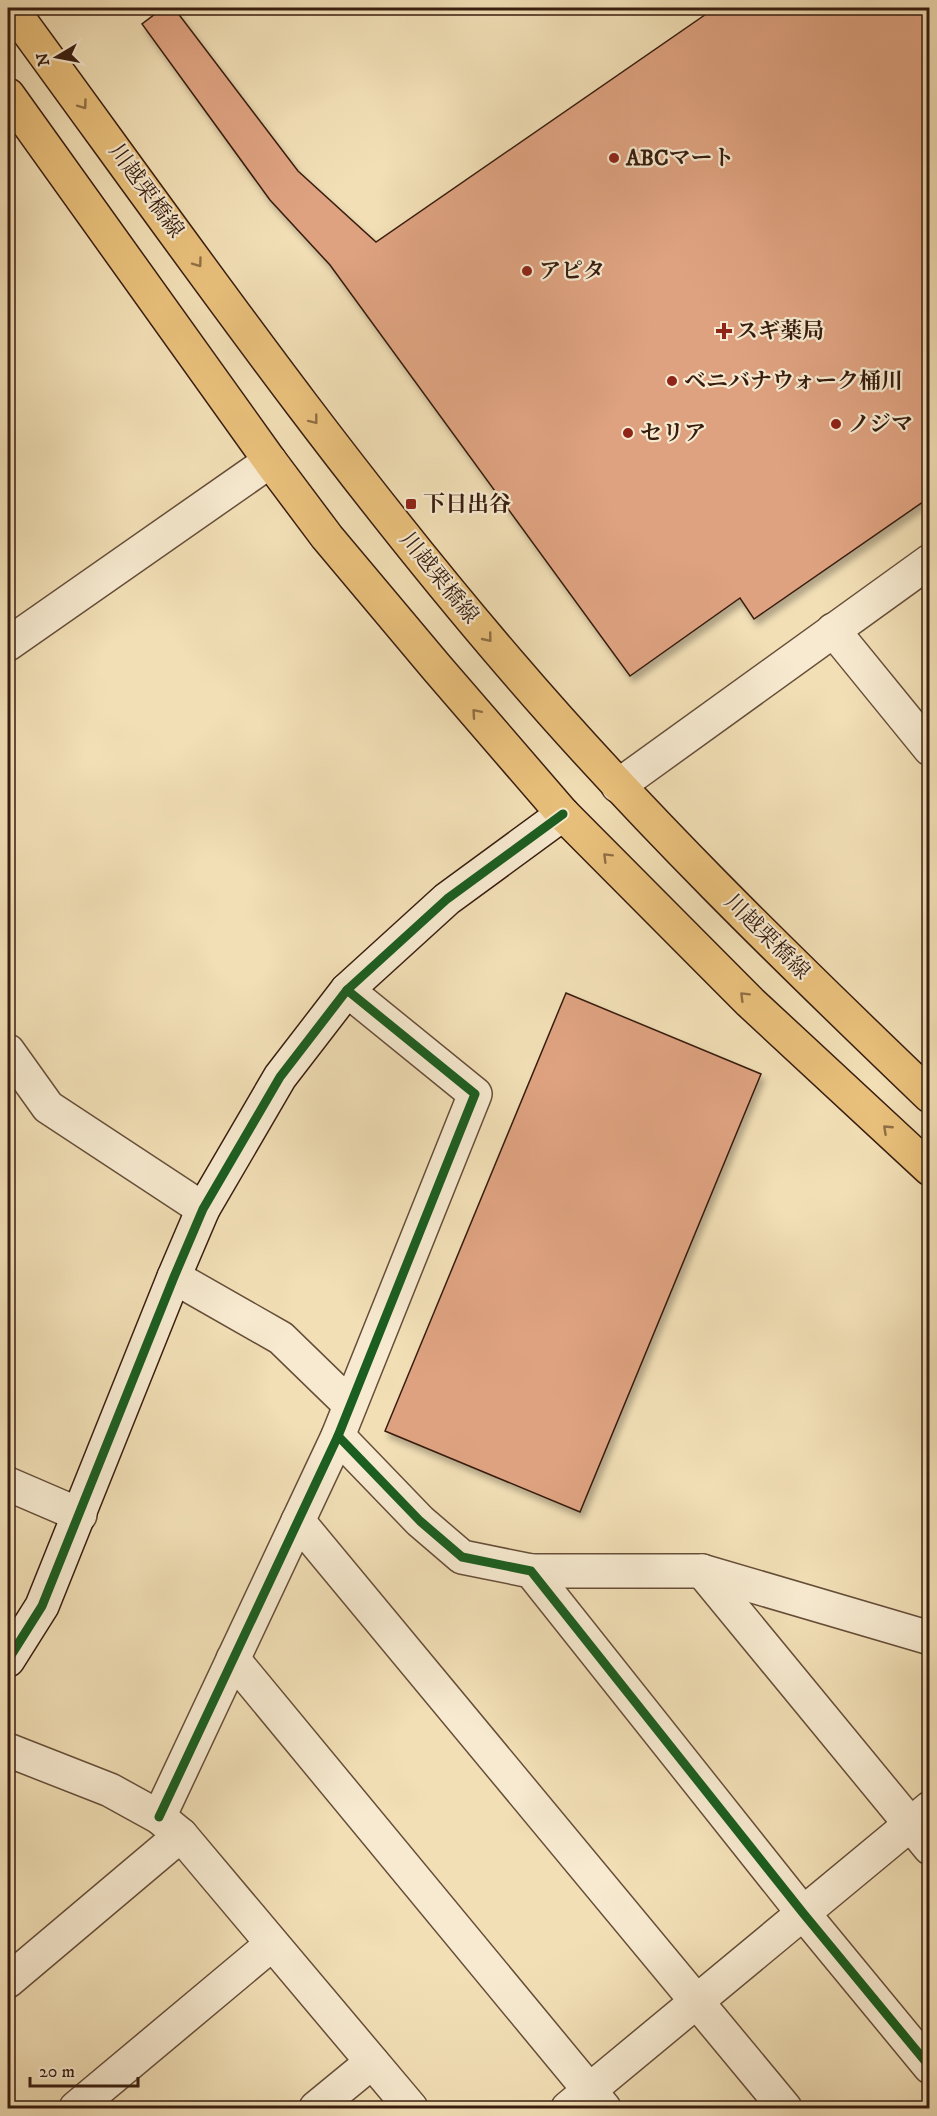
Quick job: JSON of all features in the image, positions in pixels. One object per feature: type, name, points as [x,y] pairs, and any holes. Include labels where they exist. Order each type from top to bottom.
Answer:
[{"type":"main road","name":"川越栗橋線","points":[[11,8],[290,388],[387,513],[509,663],[618,786],[798,969],[930,1096]]},
{"type":"main road","points":[[8,95],[270,461],[327,537],[437,668],[564,814],[750,1002],[930,1169]]},
{"type":"street","points":[[8,644],[270,461]]},
{"type":"street","points":[[618,786],[930,561]]},
{"type":"street","points":[[832,630],[930,749]]},
{"type":"street","points":[[8,1660],[42,1606],[203,1209],[280,1077],[347,990],[447,899],[564,814]]},
{"type":"street","points":[[8,1981],[170,1826],[233,1659],[338,1436],[475,1094],[347,990]]},
{"type":"street","points":[[8,1051],[48,1107],[203,1209]]},
{"type":"street","points":[[174,1277],[281,1338],[351,1405]]},
{"type":"street","points":[[338,1436],[420,1521],[462,1557],[531,1571],[702,1571],[930,1638]]},
{"type":"street","points":[[8,1484],[80,1515]]},
{"type":"street","points":[[298,1521],[785,2109]]},
{"type":"street","points":[[531,1571],[803,1913],[930,2067]]},
{"type":"street","points":[[233,1659],[587,2103],[696,2001],[803,1913],[923,1827],[702,1571]]},
{"type":"street","points":[[8,1750],[110,1790],[170,1826],[411,2109]]},
{"type":"street","points":[[76,2109],[272,1944]]},
{"type":"street","points":[[316,2109],[372,2062]]},
{"type":"building","name":"ベニバナウォーク桶川","points":[[163,8],[174,8],[298,171],[376,242],[715,8],[930,8],[930,497],[754,619],[740,598],[630,676],[330,265],[270,200],[142,24]]},
{"type":"building","points":[[566,993],[761,1074],[580,1512],[385,1431]]},
{"type":"cycle path","points":[[8,1660],[42,1606],[203,1209],[280,1077],[347,990],[447,899],[563,814]]},
{"type":"cycle path","points":[[159,1817],[338,1436],[475,1094],[347,990]]},
{"type":"cycle path","points":[[338,1436],[420,1521],[462,1557],[531,1571],[803,1913],[930,2067]]},
{"type":"place","name":"ABCマート","points":[[614,158]]},
{"type":"place","name":"アピタ","points":[[527,271]]},
{"type":"place","name":"スギ薬局","points":[[724,331]]},
{"type":"place","name":"ベニバナウォーク桶川","points":[[672,381]]},
{"type":"place","name":"ノジマ","points":[[836,424]]},
{"type":"place","name":"セリア","points":[[628,433]]},
{"type":"place","name":"下日出谷","points":[[411,504]]}]
